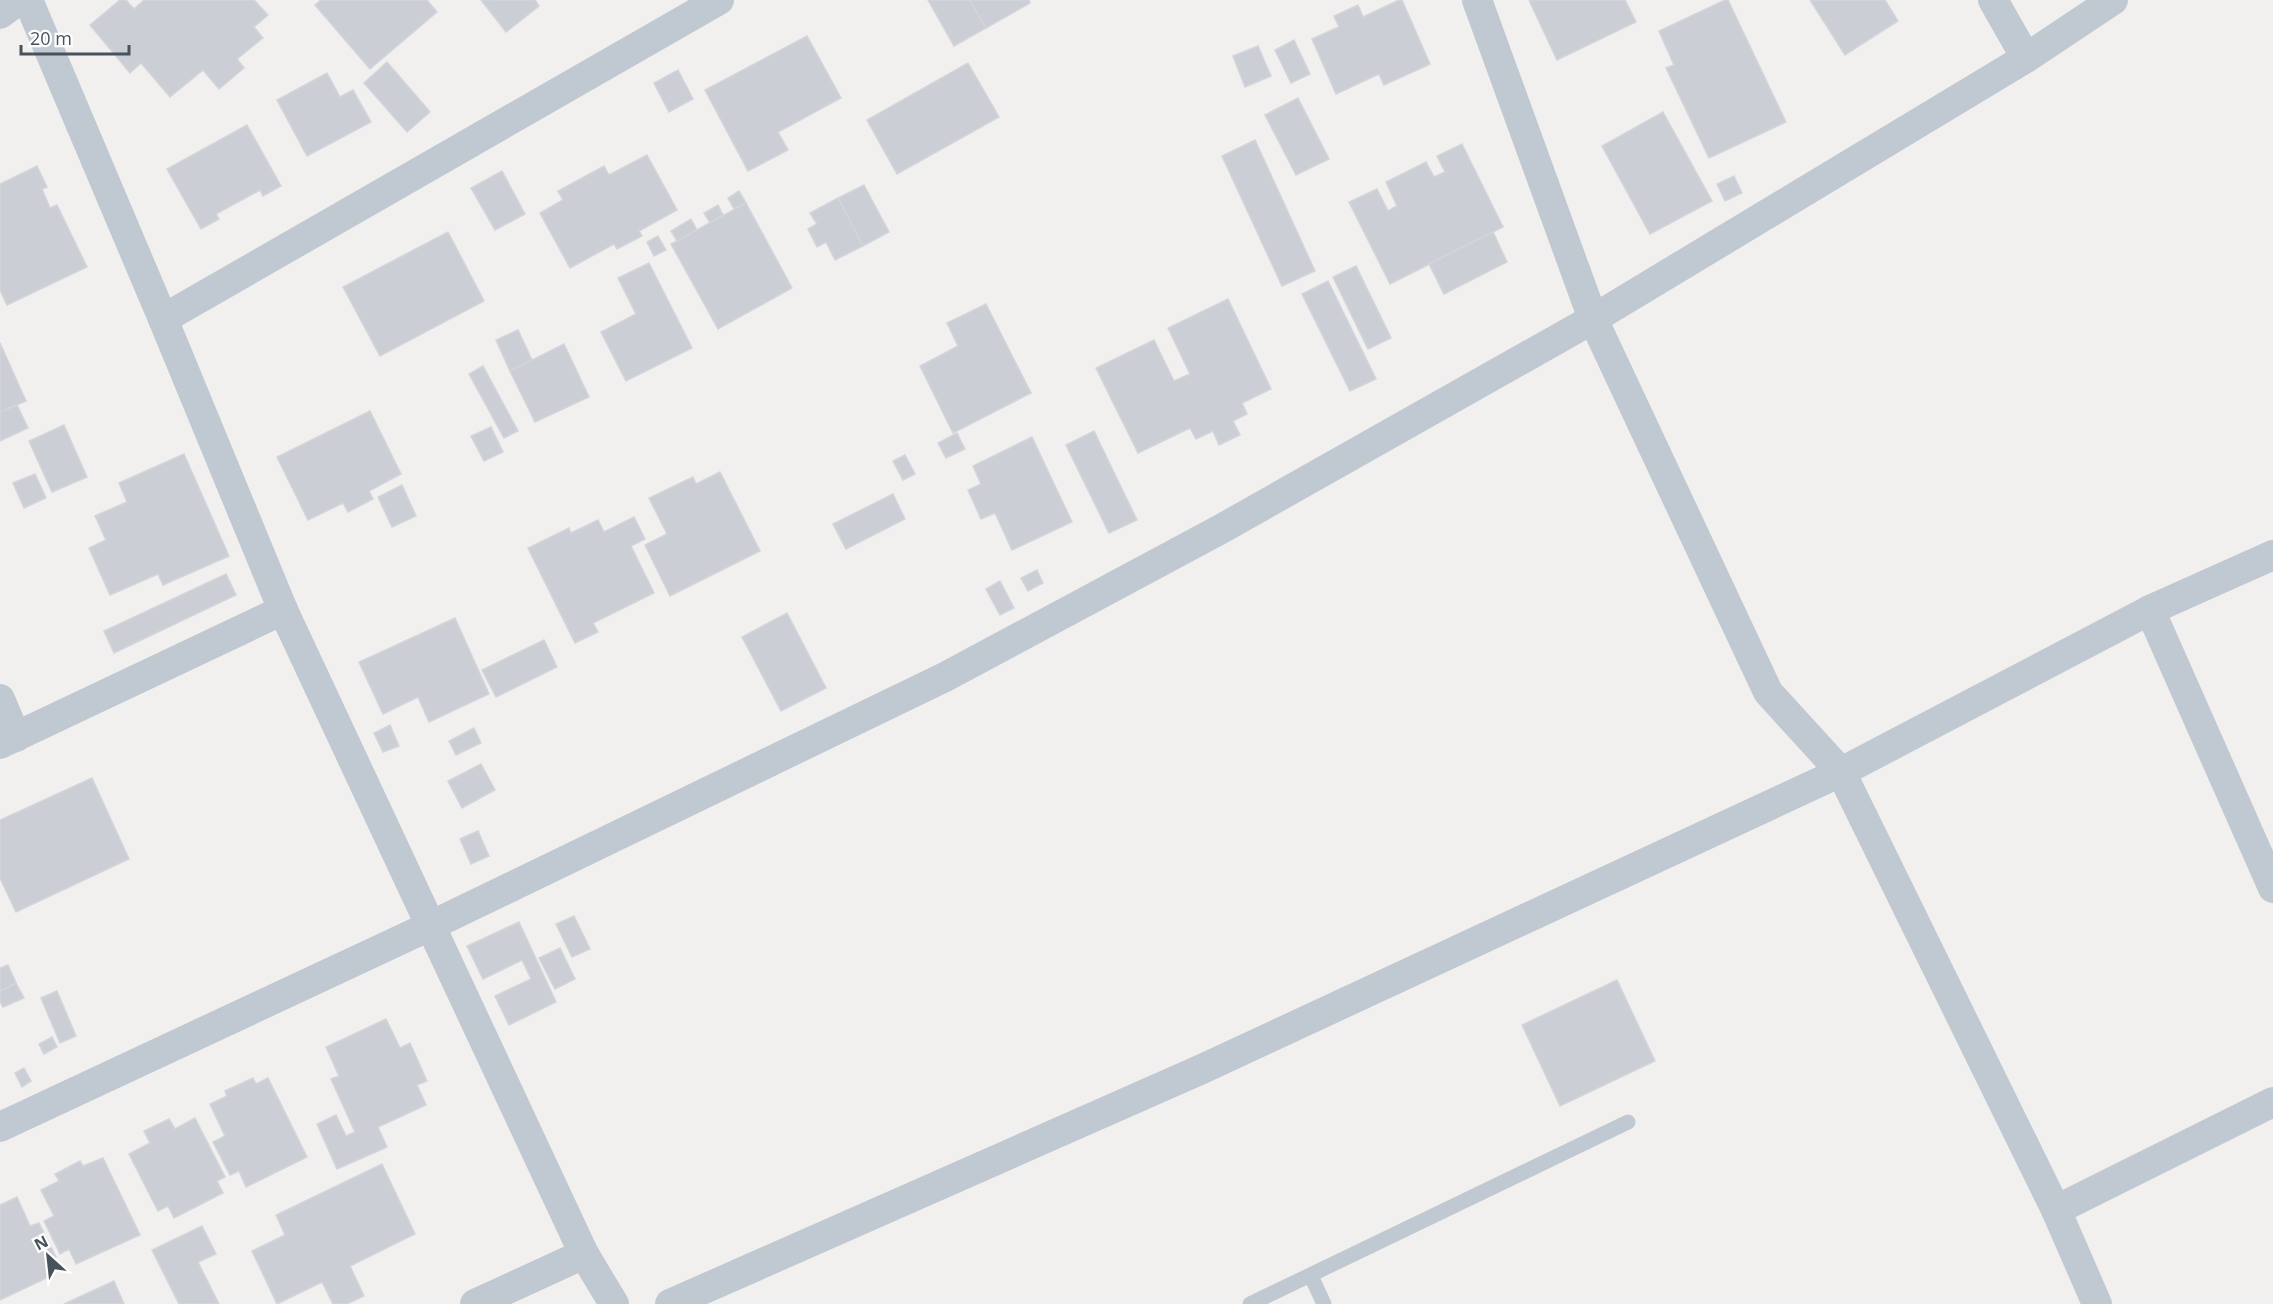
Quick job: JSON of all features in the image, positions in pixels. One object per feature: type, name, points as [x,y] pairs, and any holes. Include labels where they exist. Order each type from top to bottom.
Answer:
[{"type":"street","points":[[0,14],[19,0]]},
{"type":"street","points":[[28,0],[283,610],[584,1254],[614,1304]]},
{"type":"street","points":[[163,319],[719,0]]},
{"type":"street","points":[[1477,0],[1593,319],[1768,692],[1841,772],[2056,1210],[2097,1304]]},
{"type":"street","points":[[1993,0],[2026,58]]},
{"type":"street","points":[[0,1127],[430,926],[945,677],[1221,529],[1593,319],[2026,58],[2113,0]]},
{"type":"street","points":[[670,1304],[1202,1069],[1841,772],[2150,610],[2273,555]]},
{"type":"street","points":[[0,699],[8,741],[283,610]]},
{"type":"street","points":[[2150,610],[2273,888]]},
{"type":"street","points":[[2056,1210],[2273,1102]]},
{"type":"street","points":[[475,1304],[584,1254]]},
{"type":"lane","points":[[1250,1304],[1628,1122]]},
{"type":"lane","points":[[1311,1276],[1324,1304]]},
{"type":"building","points":[[120,0],[126,0],[134,9],[144,0],[254,0],[268,15],[254,27],[263,38],[237,59],[244,68],[219,89],[203,70],[170,97],[141,63],[130,73],[90,25]]},
{"type":"building","points":[[321,0],[427,0],[437,12],[370,69],[315,5]]},
{"type":"building","points":[[481,0],[535,0],[539,6],[506,32]]},
{"type":"building","points":[[928,0],[970,0],[986,28],[954,46]]},
{"type":"building","points":[[970,0],[1029,0],[1030,3],[986,28]]},
{"type":"building","points":[[1402,0],[1430,64],[1384,85],[1379,74],[1336,94],[1312,39],[1339,27],[1334,16],[1358,5],[1363,17]]},
{"type":"building","points":[[1529,0],[1625,0],[1636,22],[1557,60]]},
{"type":"building","points":[[1728,0],[1786,122],[1709,158],[1666,68],[1674,65],[1659,31]]},
{"type":"building","points":[[1810,0],[1885,0],[1898,21],[1845,55]]},
{"type":"building","points":[[807,36],[841,98],[778,132],[788,150],[748,171],[705,90]]},
{"type":"building","points":[[1294,40],[1310,74],[1291,83],[1275,50]]},
{"type":"building","points":[[1258,46],[1271,76],[1245,87],[1233,56]]},
{"type":"building","points":[[387,62],[430,112],[407,132],[364,83]]},
{"type":"building","points":[[968,63],[999,117],[897,174],[867,120]]},
{"type":"building","points":[[678,70],[693,99],[669,112],[654,83]]},
{"type":"building","points":[[327,73],[340,97],[353,90],[371,122],[307,156],[277,100]]},
{"type":"building","points":[[1298,98],[1329,159],[1296,175],[1265,115]]},
{"type":"building","points":[[1663,112],[1712,201],[1650,234],[1602,146]]},
{"type":"building","points":[[247,125],[281,186],[263,196],[260,190],[216,214],[219,219],[201,229],[167,169]]},
{"type":"building","points":[[1255,140],[1315,271],[1282,286],[1222,156]]},
{"type":"building","points":[[1462,144],[1503,227],[1390,284],[1349,202],[1377,189],[1388,211],[1397,206],[1386,182],[1426,162],[1434,177],[1445,172],[1437,156]]},
{"type":"building","points":[[647,155],[677,210],[639,231],[642,236],[617,249],[614,244],[570,268],[540,213],[563,200],[558,191],[604,166],[609,175]]},
{"type":"building","points":[[37,166],[47,187],[42,189],[50,208],[57,205],[87,267],[7,305],[0,290],[0,184]]},
{"type":"building","points":[[502,171],[525,214],[495,230],[471,188]]},
{"type":"building","points":[[1734,176],[1742,193],[1725,201],[1717,184]]},
{"type":"building","points":[[864,185],[889,232],[863,246],[838,198]]},
{"type":"building","points":[[739,191],[746,203],[734,209],[728,198]]},
{"type":"building","points":[[838,198],[863,246],[835,260],[826,242],[817,247],[808,229],[817,224],[810,213]]},
{"type":"building","points":[[746,203],[792,288],[718,329],[671,244]]},
{"type":"building","points":[[718,205],[723,215],[710,223],[704,213]]},
{"type":"building","points":[[691,219],[697,230],[677,241],[671,231]]},
{"type":"building","points":[[448,232],[484,301],[380,356],[343,287]]},
{"type":"building","points":[[1493,232],[1507,262],[1444,294],[1429,264]]},
{"type":"building","points":[[658,236],[666,250],[654,256],[647,242]]},
{"type":"building","points":[[649,263],[692,348],[626,381],[601,332],[636,314],[618,278]]},
{"type":"building","points":[[1356,266],[1391,338],[1368,349],[1333,277]]},
{"type":"building","points":[[1328,281],[1376,379],[1350,391],[1302,294]]},
{"type":"building","points":[[1228,299],[1271,389],[1242,403],[1247,414],[1233,421],[1240,435],[1219,445],[1213,431],[1196,439],[1190,428],[1138,453],[1096,368],[1154,340],[1174,381],[1190,374],[1168,328]]},
{"type":"building","points":[[986,304],[1031,393],[953,433],[920,366],[958,346],[947,323]]},
{"type":"building","points":[[518,330],[532,360],[510,371],[496,340]]},
{"type":"building","points":[[0,343],[26,401],[0,412]]},
{"type":"building","points":[[564,344],[589,397],[535,422],[510,371]]},
{"type":"building","points":[[483,366],[518,431],[504,438],[469,374]]},
{"type":"building","points":[[17,405],[28,428],[0,441],[0,412]]},
{"type":"building","points":[[370,411],[401,474],[369,491],[373,499],[348,512],[343,503],[308,520],[277,457]]},
{"type":"building","points":[[64,425],[87,477],[52,492],[29,441]]},
{"type":"building","points":[[491,427],[503,452],[484,461],[471,436]]},
{"type":"building","points":[[1094,431],[1137,520],[1109,533],[1066,445]]},
{"type":"building","points":[[957,433],[965,449],[946,458],[938,443]]},
{"type":"building","points":[[1032,437],[1072,522],[1012,550],[995,513],[981,519],[968,490],[981,484],[973,466]]},
{"type":"building","points":[[184,454],[229,556],[163,585],[158,574],[110,595],[89,548],[106,540],[95,516],[127,502],[119,483]]},
{"type":"building","points":[[905,455],[915,474],[903,480],[893,461]]},
{"type":"building","points":[[720,472],[760,551],[670,596],[645,545],[667,534],[649,498],[693,477],[696,484]]},
{"type":"building","points":[[35,474],[46,498],[24,508],[13,483]]},
{"type":"building","points":[[402,485],[416,516],[392,527],[378,497]]},
{"type":"building","points":[[893,494],[905,519],[846,549],[833,524]]},
{"type":"building","points":[[634,517],[645,539],[631,546],[654,593],[593,623],[598,632],[575,643],[528,548],[569,528],[571,533],[598,520],[604,532]]},
{"type":"building","points":[[1037,570],[1043,583],[1028,591],[1021,578]]},
{"type":"building","points":[[226,574],[236,595],[114,653],[104,631]]},
{"type":"building","points":[[1000,581],[1014,608],[1000,615],[986,589]]},
{"type":"building","points":[[787,613],[826,688],[781,711],[742,637]]},
{"type":"building","points":[[455,618],[489,694],[429,722],[418,697],[383,714],[359,662]]},
{"type":"building","points":[[544,640],[557,667],[496,697],[482,670]]},
{"type":"building","points":[[390,725],[399,746],[383,752],[374,733]]},
{"type":"building","points":[[474,728],[481,743],[456,755],[449,741]]},
{"type":"building","points":[[481,764],[495,790],[462,808],[448,781]]},
{"type":"building","points":[[92,778],[129,859],[16,912],[0,878],[0,820]]},
{"type":"building","points":[[478,831],[489,856],[471,864],[460,839]]},
{"type":"building","points":[[574,916],[590,949],[572,957],[556,924]]},
{"type":"building","points":[[519,922],[556,1002],[509,1025],[495,996],[531,979],[522,960],[483,979],[467,946]]},
{"type":"building","points":[[560,948],[575,979],[555,989],[539,958]]},
{"type":"building","points":[[8,965],[16,983],[0,991],[0,968]]},
{"type":"building","points":[[1617,980],[1655,1061],[1560,1106],[1522,1025]]},
{"type":"building","points":[[16,983],[24,998],[3,1007],[0,1001],[0,991]]},
{"type":"building","points":[[57,991],[76,1036],[60,1043],[41,998]]},
{"type":"building","points":[[386,1019],[400,1048],[410,1043],[427,1081],[417,1085],[426,1105],[378,1127],[387,1147],[337,1169],[317,1124],[336,1115],[346,1136],[355,1132],[331,1079],[339,1076],[326,1047]]},
{"type":"building","points":[[52,1037],[57,1047],[44,1054],[39,1044]]},
{"type":"building","points":[[24,1068],[31,1081],[22,1087],[15,1073]]},
{"type":"building","points":[[253,1078],[256,1084],[268,1078],[307,1157],[246,1187],[239,1171],[230,1175],[213,1142],[225,1136],[210,1104],[227,1096],[225,1091]]},
{"type":"building","points":[[195,1118],[225,1177],[217,1181],[223,1193],[174,1218],[168,1206],[158,1211],[129,1154],[150,1143],[144,1131],[169,1119],[175,1129]]},
{"type":"building","points":[[103,1158],[140,1235],[76,1264],[69,1249],[60,1254],[44,1221],[54,1216],[41,1190],[59,1181],[55,1174],[80,1161],[83,1166]]},
{"type":"building","points":[[382,1164],[415,1234],[350,1266],[364,1296],[347,1304],[333,1304],[322,1282],[277,1304],[252,1251],[285,1235],[276,1215]]},
{"type":"building","points":[[17,1197],[30,1226],[39,1223],[56,1257],[46,1261],[53,1275],[0,1300],[0,1205]]},
{"type":"building","points":[[202,1226],[216,1254],[198,1262],[219,1304],[179,1304],[152,1250]]},
{"type":"building","points":[[114,1281],[124,1304],[64,1304]]}]
